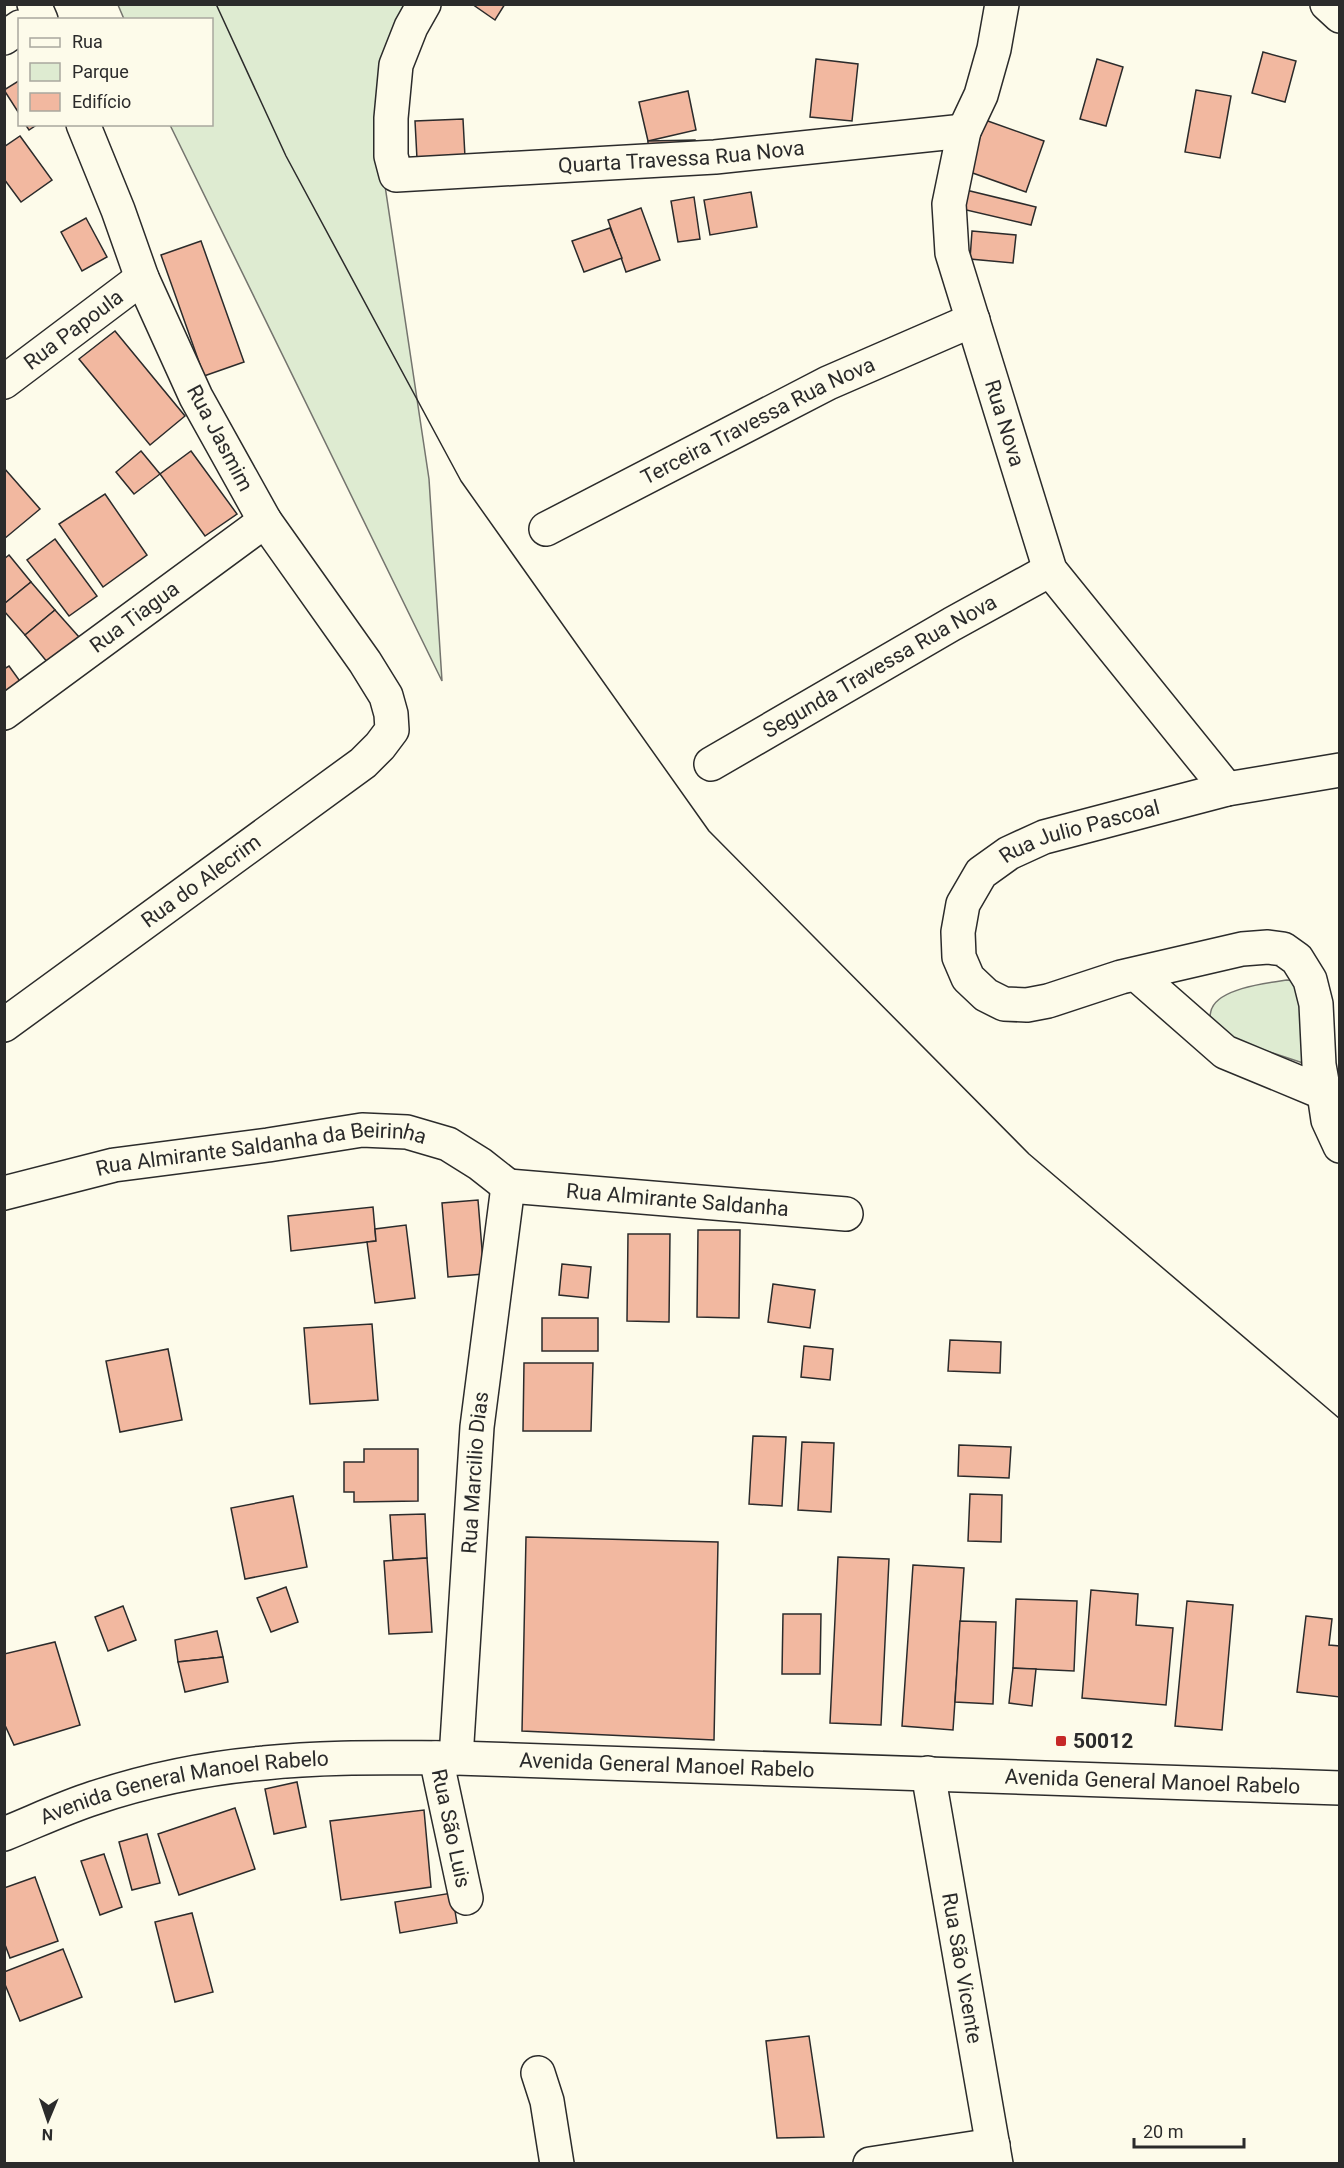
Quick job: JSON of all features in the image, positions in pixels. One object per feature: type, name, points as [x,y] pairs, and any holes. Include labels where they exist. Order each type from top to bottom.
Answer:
[{"type":"street","name":"Quarta Travessa Rua Nova","points":[[424,4],[411,27],[396,64],[391,118],[391,156],[396,175],[715,157],[964,131]]},
{"type":"street","name":"Rua Nova","points":[[1002,4],[994,49],[981,95],[964,131],[949,204],[952,253],[1050,570],[1227,789]]},
{"type":"street","points":[[1327,4],[1340,16]]},
{"type":"street","points":[[4,38],[18,28]]},
{"type":"street","name":"Rua Jasmim","points":[[84,126],[118,210],[142,278],[196,397],[265,520],[365,662],[386,696],[392,730]]},
{"type":"street","name":"Rua Papoula","points":[[4,382],[142,278]]},
{"type":"street","name":"Terceira Travessa Rua Nova","points":[[546,529],[828,383],[973,320]]},
{"type":"street","name":"Rua Tiagua","points":[[4,713],[265,520]]},
{"type":"street","name":"Segunda Travessa Rua Nova","points":[[711,764],[952,624],[1050,570]]},
{"type":"street","name":"Rua do Alecrim","points":[[4,1025],[363,763],[392,730]]},
{"type":"street","name":"Rua Julio Pascoal","points":[[1136,974],[1048,1001],[1027,1005],[1004,1004],[986,995],[968,978],[959,957],[958,932],[963,904],[981,873],[1010,853],[1044,837],[1227,789],[1340,770]]},
{"type":"street","points":[[1136,974],[1242,949],[1268,947],[1283,949],[1297,959],[1310,980],[1316,1005],[1319,1065],[1328,1120],[1340,1146]]},
{"type":"street","points":[[1136,974],[1225,1052],[1324,1094]]},
{"type":"street","name":"Rua Almirante Saldanha da Beirinha","points":[[4,1193],[114,1165],[362,1130],[407,1132],[448,1144],[480,1164],[508,1186]]},
{"type":"street","name":"Rua Almirante Saldanha","points":[[508,1186],[846,1214]]},
{"type":"street","name":"Rua Marcilio Dias","points":[[446,1758],[477,1427],[508,1186]]},
{"type":"street","name":"Avenida General Manoel Rabelo","points":[[4,1834],[94,1798],[207,1770],[264,1762],[446,1758],[1340,1788]]},
{"type":"street","name":"Rua São Luis","points":[[446,1758],[465,1898]]},
{"type":"street","name":"Rua São Vicente","points":[[928,1773],[994,2154]]},
{"type":"street","points":[[537,2073],[547,2101],[557,2163]]},
{"type":"street","points":[[870,2163],[994,2154]]},
{"type":"green space","points":[[118,5],[411,5],[375,119],[429,479],[442,681],[170,126],[213,126],[213,18],[124,18]]},
{"type":"green space","points":[[1287,980],[1302,982],[1312,1066],[1224,1037],[1209,1022],[1210,1013],[1217,1001],[1234,991]]},
{"type":"building","points":[[472,4],[505,4],[495,20]]},
{"type":"building","points":[[1263,52],[1296,61],[1285,102],[1252,93]]},
{"type":"building","points":[[816,59],[858,64],[852,121],[810,117]]},
{"type":"building","points":[[1097,59],[1123,67],[1106,126],[1080,119]]},
{"type":"building","points":[[18,81],[18,112],[4,90]]},
{"type":"building","points":[[1196,90],[1231,96],[1220,158],[1185,152]]},
{"type":"building","points":[[688,91],[696,130],[648,141],[639,102]]},
{"type":"building","points":[[463,119],[465,157],[417,159],[415,121]]},
{"type":"building","points":[[985,120],[1044,141],[1026,192],[967,171]]},
{"type":"building","points":[[20,136],[52,180],[21,202],[4,179],[4,147]]},
{"type":"building","points":[[695,140],[695,156],[648,157],[648,141]]},
{"type":"building","points":[[966,190],[1036,207],[1031,225],[962,209]]},
{"type":"building","points":[[751,192],[757,227],[710,235],[704,200]]},
{"type":"building","points":[[694,197],[700,239],[678,242],[671,201]]},
{"type":"building","points":[[641,208],[660,260],[626,272],[608,220]]},
{"type":"building","points":[[86,218],[107,257],[82,271],[61,232]]},
{"type":"building","points":[[610,228],[622,258],[584,272],[572,241]]},
{"type":"building","points":[[972,231],[1016,235],[1013,263],[970,259]]},
{"type":"building","points":[[201,241],[244,362],[204,376],[161,255]]},
{"type":"building","points":[[115,331],[185,416],[150,445],[79,359]]},
{"type":"building","points":[[141,451],[160,474],[134,494],[116,472]]},
{"type":"building","points":[[191,451],[237,514],[205,536],[160,474]]},
{"type":"building","points":[[4,468],[40,509],[4,539]]},
{"type":"building","points":[[105,494],[147,555],[103,587],[59,524]]},
{"type":"building","points":[[55,539],[97,596],[69,616],[27,560]]},
{"type":"building","points":[[9,555],[31,582],[4,604],[4,559]]},
{"type":"building","points":[[31,582],[55,610],[25,635],[4,611],[4,604]]},
{"type":"building","points":[[55,610],[79,637],[48,663],[25,635]]},
{"type":"building","points":[[9,666],[22,684],[4,697],[4,669]]},
{"type":"building","points":[[478,1200],[484,1274],[448,1277],[442,1203]]},
{"type":"building","points":[[373,1207],[376,1241],[291,1251],[288,1216]]},
{"type":"building","points":[[406,1225],[415,1298],[375,1303],[367,1242],[376,1241],[375,1229]]},
{"type":"building","points":[[698,1230],[740,1230],[739,1318],[697,1317]]},
{"type":"building","points":[[628,1234],[670,1234],[669,1322],[627,1321]]},
{"type":"building","points":[[562,1264],[591,1267],[588,1298],[559,1295]]},
{"type":"building","points":[[773,1284],[815,1290],[810,1328],[768,1322]]},
{"type":"building","points":[[542,1318],[598,1318],[598,1351],[542,1351]]},
{"type":"building","points":[[372,1324],[378,1400],[310,1404],[304,1328]]},
{"type":"building","points":[[950,1340],[1001,1342],[1000,1373],[948,1371]]},
{"type":"building","points":[[804,1346],[833,1349],[830,1380],[801,1377]]},
{"type":"building","points":[[168,1349],[182,1420],[120,1432],[106,1361]]},
{"type":"building","points":[[524,1363],[593,1363],[591,1431],[523,1431]]},
{"type":"building","points":[[753,1436],[786,1437],[782,1506],[749,1504]]},
{"type":"building","points":[[802,1442],[834,1443],[831,1512],[798,1510]]},
{"type":"building","points":[[959,1445],[1011,1447],[1009,1478],[958,1476]]},
{"type":"building","points":[[364,1449],[418,1449],[418,1501],[354,1502],[354,1492],[344,1492],[344,1462],[364,1462]]},
{"type":"building","points":[[970,1494],[1002,1495],[1001,1542],[968,1541]]},
{"type":"building","points":[[293,1496],[307,1567],[245,1579],[231,1508]]},
{"type":"building","points":[[425,1514],[427,1558],[393,1560],[390,1515]]},
{"type":"building","points":[[526,1537],[718,1542],[714,1740],[522,1731]]},
{"type":"building","points":[[838,1557],[889,1559],[881,1725],[830,1723]]},
{"type":"building","points":[[427,1558],[432,1632],[389,1634],[384,1561]]},
{"type":"building","points":[[913,1565],[964,1568],[953,1730],[902,1726]]},
{"type":"building","points":[[286,1587],[298,1622],[271,1632],[257,1598]]},
{"type":"building","points":[[1091,1590],[1138,1594],[1136,1625],[1173,1628],[1166,1705],[1082,1698]]},
{"type":"building","points":[[1016,1599],[1077,1601],[1074,1671],[1013,1668]]},
{"type":"building","points":[[1187,1601],[1233,1605],[1222,1730],[1175,1726]]},
{"type":"building","points":[[123,1606],[136,1640],[108,1651],[95,1617]]},
{"type":"building","points":[[783,1614],[821,1614],[820,1674],[782,1674]]},
{"type":"building","points":[[1306,1616],[1332,1619],[1329,1645],[1340,1646],[1340,1697],[1297,1692]]},
{"type":"building","points":[[960,1621],[996,1622],[993,1704],[955,1702]]},
{"type":"building","points":[[217,1631],[223,1657],[178,1662],[175,1640]]},
{"type":"building","points":[[55,1642],[80,1725],[14,1745],[4,1723],[4,1654]]},
{"type":"building","points":[[223,1657],[228,1682],[185,1692],[178,1662]]},
{"type":"building","points":[[1013,1668],[1036,1669],[1032,1706],[1009,1703]]},
{"type":"building","points":[[297,1782],[306,1827],[274,1834],[265,1789]]},
{"type":"building","points":[[235,1808],[255,1869],[179,1895],[158,1834]]},
{"type":"building","points":[[424,1810],[431,1887],[341,1900],[330,1821]]},
{"type":"building","points":[[147,1834],[160,1883],[132,1890],[119,1842]]},
{"type":"building","points":[[104,1854],[122,1907],[100,1915],[81,1861]]},
{"type":"building","points":[[35,1877],[58,1941],[10,1958],[4,1942],[4,1888]]},
{"type":"building","points":[[452,1893],[457,1923],[400,1933],[395,1902]]},
{"type":"building","points":[[192,1913],[213,1992],[175,2002],[155,1922]]},
{"type":"building","points":[[63,1949],[82,1997],[20,2021],[4,1982],[4,1972]]},
{"type":"building","points":[[809,2036],[824,2137],[777,2138],[766,2041]]},
{"type":"tram line","points":[[216,4],[286,156],[461,481],[709,831],[1029,1154],[1340,1419]]},
{"type":"place","name":"50012","points":[[1061,1741]]}]
